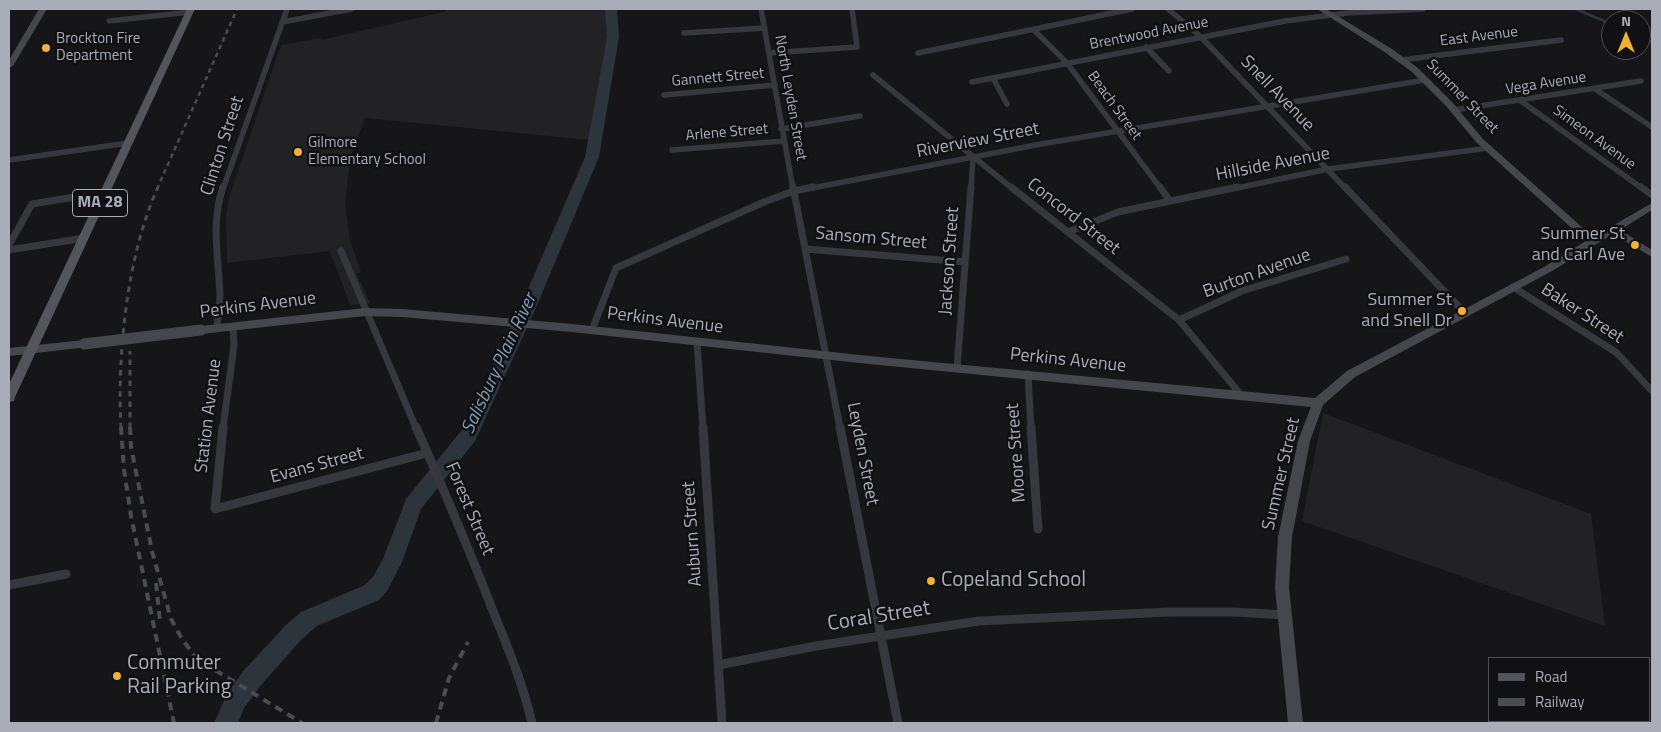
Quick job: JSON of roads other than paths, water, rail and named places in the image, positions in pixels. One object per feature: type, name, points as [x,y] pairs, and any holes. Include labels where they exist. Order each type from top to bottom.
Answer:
[{"type":"main road","name":"MA 28","points":[[9,397],[191,11]]},
{"type":"street","points":[[9,66],[43,9]]},
{"type":"street","name":"Clinton Street","points":[[217,328],[220,295],[216,240],[220,197],[287,9]]},
{"type":"street","points":[[282,22],[352,9]]},
{"type":"street","name":"North Leyden Street","points":[[761,9],[781,129],[794,191]]},
{"type":"street","points":[[770,54],[857,47],[852,9]]},
{"type":"street","points":[[918,53],[1132,9]]},
{"type":"street","name":"Snell Avenue","points":[[1168,9],[1202,37],[1464,312]]},
{"type":"street","name":"Summer Street","points":[[1321,9],[1401,60],[1425,80],[1489,148],[1593,242]]},
{"type":"street","name":"Brentwood Avenue","points":[[972,82],[1146,47],[1331,15],[1423,9]]},
{"type":"street","points":[[109,20],[191,11]]},
{"type":"street","points":[[684,33],[765,28]]},
{"type":"street","name":"Beach Street","points":[[1034,30],[1067,62],[1117,132],[1170,201]]},
{"type":"street","name":"East Avenue","points":[[1401,60],[1560,40]]},
{"type":"street","points":[[1146,47],[1169,72]]},
{"type":"street","name":"Concord Street","points":[[873,75],[973,157],[1179,320],[1241,395]]},
{"type":"street","points":[[993,78],[1007,104]]},
{"type":"street","name":"Riverview Street","points":[[592,330],[616,268],[764,202],[794,191],[973,157],[1425,80]]},
{"type":"street","name":"Vega Avenue","points":[[1454,110],[1641,81]]},
{"type":"street","name":"Gannett Street","points":[[664,94],[775,86]]},
{"type":"street","points":[[1595,89],[1652,127]]},
{"type":"street","name":"Simeon Avenue","points":[[1521,101],[1652,195]]},
{"type":"street","points":[[781,129],[860,116]]},
{"type":"street","name":"Arlene Street","points":[[672,150],[784,141]]},
{"type":"street","points":[[9,160],[128,143]]},
{"type":"street","name":"Hillside Avenue","points":[[1068,232],[1118,212],[1328,168],[1489,148]]},
{"type":"street","name":"Jackson Street","points":[[957,368],[973,157]]},
{"type":"street","name":"Leyden Street","points":[[794,191],[898,723]]},
{"type":"street","points":[[9,245],[32,204],[106,192]]},
{"type":"street","name":"Summer Street","points":[[1296,723],[1282,575],[1285,537],[1304,441],[1318,403],[1351,374],[1464,312],[1548,269],[1652,206]]},
{"type":"street","points":[[1614,230],[1652,254]]},
{"type":"street","points":[[9,250],[84,238]]},
{"type":"street","name":"Sansom Street","points":[[805,249],[965,262]]},
{"type":"street","name":"Forest Street","points":[[341,251],[365,312],[477,570],[527,697],[532,723]]},
{"type":"street","name":"Burton Avenue","points":[[1179,320],[1242,291],[1346,259]]},
{"type":"street","name":"Baker Street","points":[[1513,287],[1617,353],[1652,391]]},
{"type":"street","name":"Perkins Avenue","points":[[9,352],[365,312],[402,312],[592,330],[826,356],[1318,403]]},
{"type":"street","name":"Station Avenue","points":[[215,509],[220,451],[234,344],[233,327]]},
{"type":"street","name":"Auburn Street","points":[[697,343],[722,723]]},
{"type":"street","name":"Moore Street","points":[[1028,374],[1038,529]]},
{"type":"street","name":"Evans Street","points":[[215,509],[427,453]]},
{"type":"street","points":[[9,586],[66,574]]},
{"type":"street","name":"Coral Street","points":[[718,665],[816,646],[979,621],[1169,612],[1234,612],[1286,615]]},
{"type":"waterway","name":"Salisbury Plain River","points":[[226,723],[236,700],[253,677],[294,632],[309,619],[371,593],[380,584],[392,562],[413,505],[468,436],[527,310],[592,157],[613,37],[611,9]]},
{"type":"waterway","points":[[1576,9],[1601,20]]},
{"type":"railway","points":[[157,189],[237,9]]},
{"type":"railway","points":[[121,428],[121,369],[126,305],[139,243],[147,214],[158,187]]},
{"type":"railway","points":[[130,351],[130,427]]},
{"type":"railway","points":[[121,427],[124,470],[131,516],[174,723]]},
{"type":"railway","points":[[130,427],[131,447],[152,551],[171,619],[182,639],[194,655],[215,670],[302,723]]},
{"type":"railway","points":[[156,583],[160,621]]},
{"type":"railway","points":[[436,723],[449,678],[468,642]]},
{"type":"place","name":"Brockton Fire Department","points":[[46,48]]},
{"type":"place","name":"Gilmore Elementary School","points":[[298,152]]},
{"type":"place","name":"Summer St and Carl Ave","points":[[1635,245]]},
{"type":"place","name":"Summer St and Snell Dr","points":[[1462,311]]},
{"type":"place","name":"Copeland School","points":[[931,581]]},
{"type":"place","name":"Commuter Rail Parking","points":[[117,676]]}]
